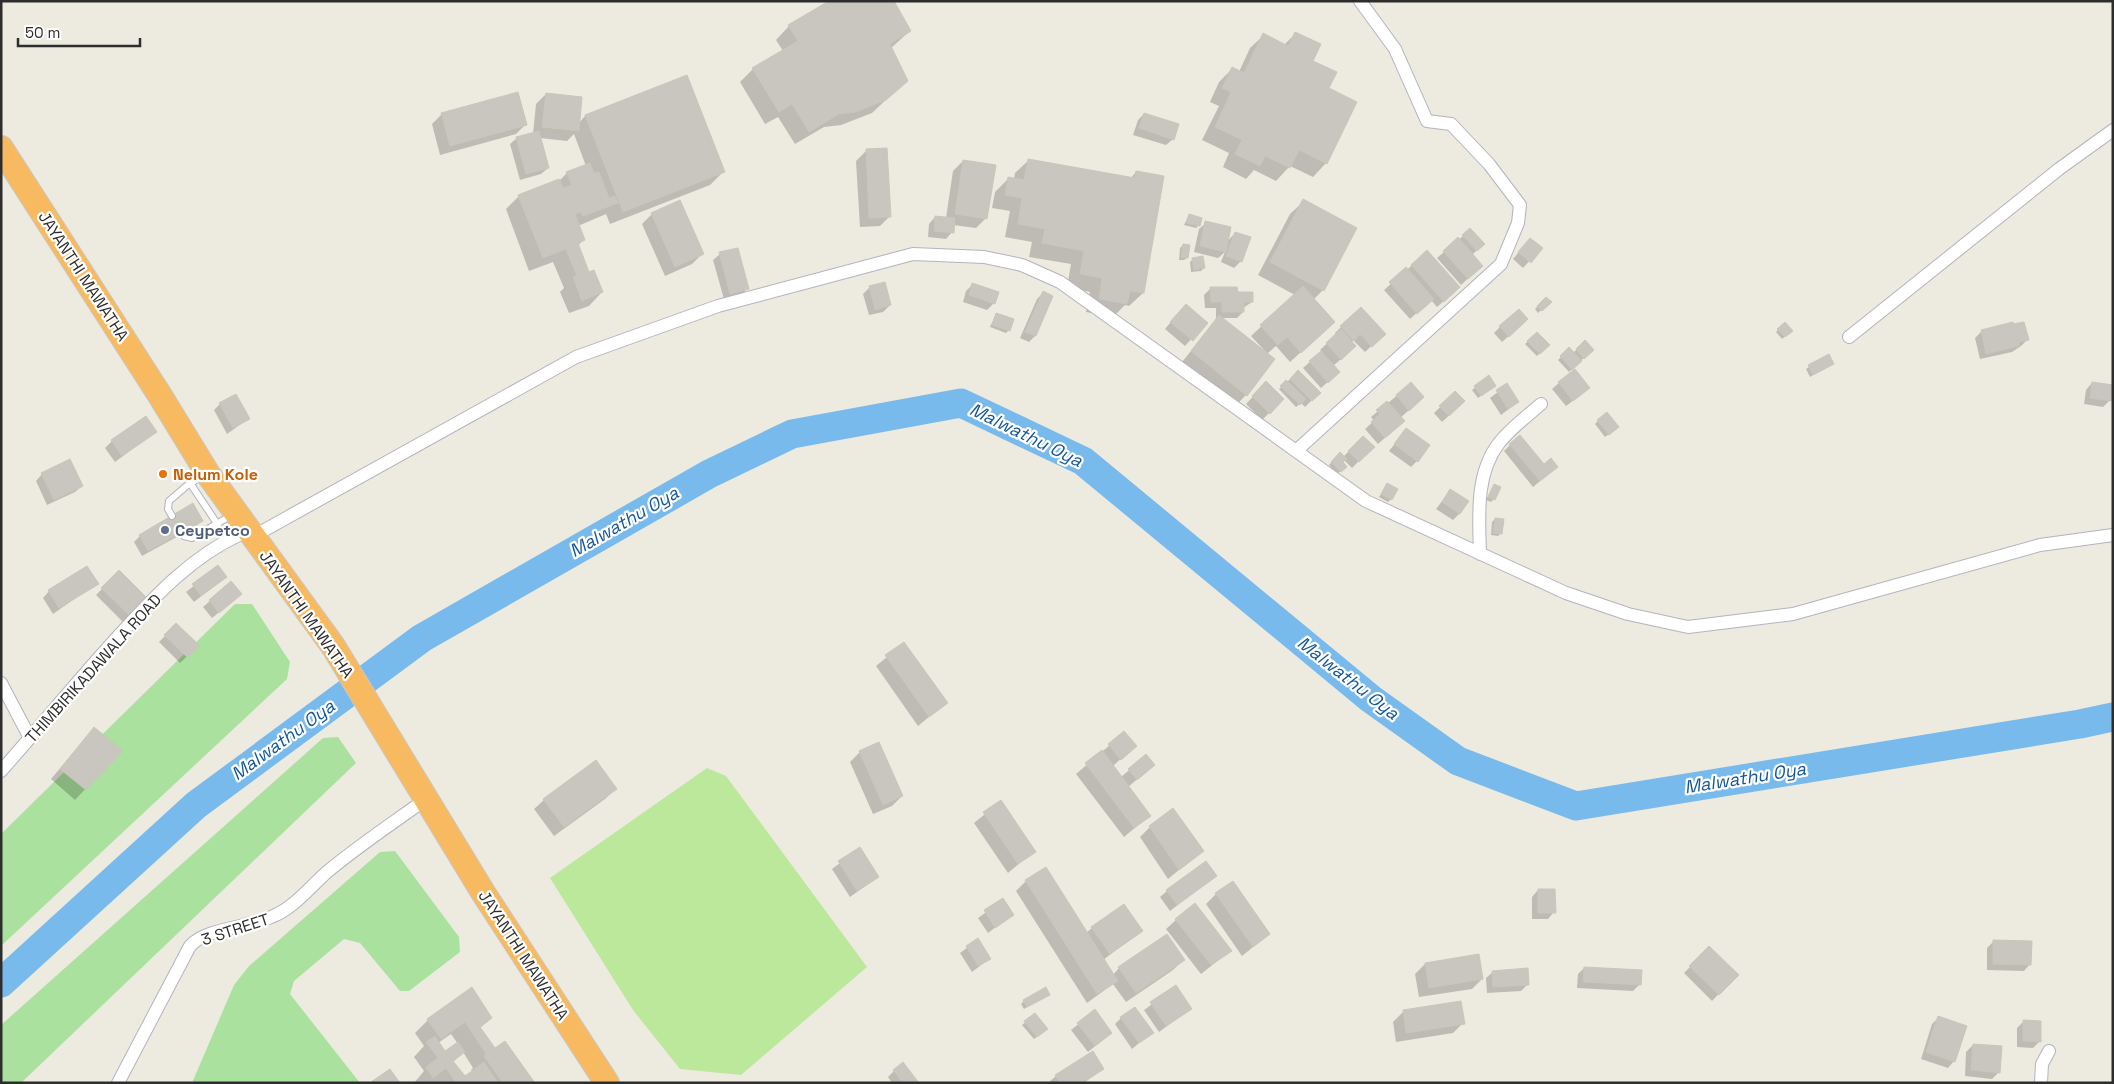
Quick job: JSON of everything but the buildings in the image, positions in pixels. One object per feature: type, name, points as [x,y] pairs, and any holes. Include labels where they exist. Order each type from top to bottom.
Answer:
[{"type":"highway","name":"JAYANTHI MAWATHA","points":[[1,148],[159,394],[199,478],[236,528],[297,597],[333,646],[484,894],[607,1083]]},
{"type":"street","points":[[1296,451],[1501,264],[1518,223],[1520,205],[1489,164],[1451,124],[1426,121],[1395,49],[1360,1]]},
{"type":"street","points":[[1849,337],[2059,169],[2113,130]]},
{"type":"street","name":"THIMBIRIKADAWALA ROAD","points":[[1,771],[98,658],[158,594],[236,528],[576,357],[718,306],[913,254],[984,257],[1022,265],[1060,282],[1366,501],[1566,593],[1628,614],[1688,627],[1793,614],[2040,545],[2113,535]]},
{"type":"street","points":[[1480,554],[1479,508],[1486,463],[1499,442],[1541,404]]},
{"type":"street","points":[[1,683],[30,738]]},
{"type":"street","name":"3 STREET","points":[[118,1083],[180,964],[197,938],[207,934],[251,925],[286,910],[421,791]]},
{"type":"street","points":[[2041,1083],[2042,1064],[2049,1051]]},
{"type":"lane","points":[[172,516],[168,509],[169,501],[199,478]]},
{"type":"lane","points":[[181,533],[192,538],[236,528]]},
{"type":"green space","points":[[235,604],[252,604],[290,662],[287,679],[1,946],[1,834]]},
{"type":"green space","points":[[338,737],[356,763],[21,1083],[1,1083],[1,1025],[323,738]]},
{"type":"green space","points":[[707,768],[726,776],[867,967],[741,1075],[680,1069],[633,1010],[550,878]]},
{"type":"green space","points":[[395,851],[459,937],[460,952],[409,991],[400,991],[360,943],[344,939],[294,981],[290,994],[360,1083],[192,1083],[234,985],[249,966],[380,852]]},
{"type":"waterway","name":"Malwathu Oya","points":[[1,983],[196,805],[422,638],[709,474],[792,434],[961,403],[1083,461],[1371,699],[1458,761],[1576,806],[2080,724],[2113,717]]},
{"type":"place","name":"Nelum Kole","points":[[163,474]]},
{"type":"place","name":"Ceypetco","points":[[165,530]]}]
